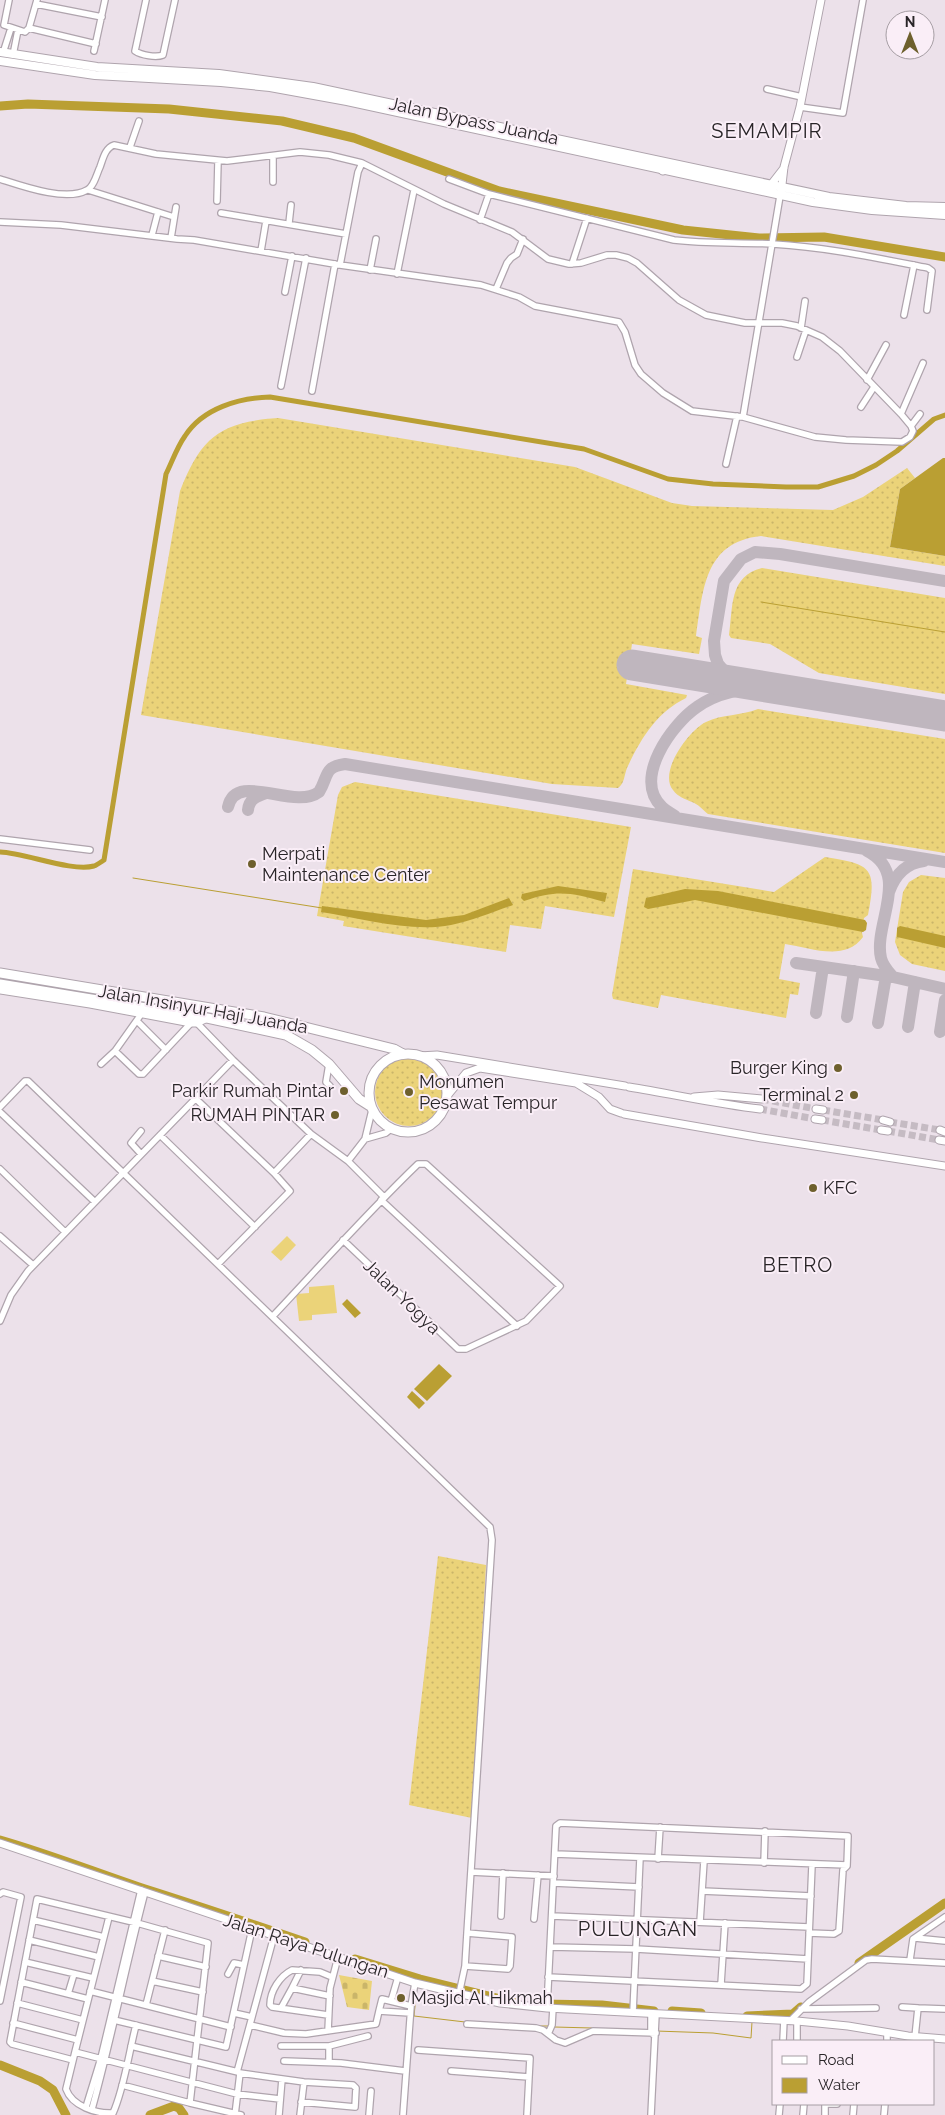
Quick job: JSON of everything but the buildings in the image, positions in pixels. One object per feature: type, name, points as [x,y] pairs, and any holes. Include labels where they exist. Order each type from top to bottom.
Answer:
[{"type":"highway","name":"Jalan Insinyur Haji Juanda","points":[[0,973],[296,1024],[394,1049],[403,1054]]},
{"type":"highway","name":"Jalan Insinyur Haji Juanda","points":[[0,984],[207,1018],[294,1038],[329,1064],[360,1099],[371,1108]]},
{"type":"highway","points":[[182,1014],[184,1004]]},
{"type":"highway","points":[[403,1054],[419,1056],[434,1064],[444,1079],[447,1096],[445,1105],[437,1118],[425,1128],[409,1132],[392,1128],[377,1118],[371,1108],[369,1088],[374,1072],[387,1060],[403,1054]]},
{"type":"main road","name":"Jalan Bypass Juanda","points":[[2,53],[97,67],[219,74],[296,84],[781,192],[813,202],[895,208],[945,215]]},
{"type":"main road","name":"Jalan Bypass Juanda","points":[[0,61],[95,75],[221,82],[270,87],[347,100],[664,166],[770,186],[781,192]]},
{"type":"main road","name":"Jalan Bypass Juanda","points":[[895,208],[945,207]]},
{"type":"street","points":[[9,0],[4,24],[5,26],[25,32],[29,28],[36,2],[102,17]]},
{"type":"street","points":[[94,51],[105,0]]},
{"type":"street","points":[[146,0],[135,51],[138,54],[159,57],[162,55],[175,0]]},
{"type":"street","points":[[726,464],[740,416],[759,322],[784,167],[800,107],[821,0]]},
{"type":"street","points":[[800,107],[843,112],[864,0]]},
{"type":"street","points":[[2,53],[11,28]]},
{"type":"street","points":[[29,28],[96,44]]},
{"type":"street","points":[[13,55],[18,30]]},
{"type":"street","points":[[6,43],[15,45]]},
{"type":"street","points":[[767,89],[802,97]]},
{"type":"street","points":[[130,147],[139,121]]},
{"type":"street","points":[[0,222],[61,225],[194,240],[370,270],[482,285],[535,306],[619,322],[638,370],[663,393],[692,410],[740,416],[805,435],[846,440],[904,441],[910,437],[913,431],[902,414],[832,344],[804,329],[782,323],[734,322],[698,311],[679,300],[637,263],[623,256],[606,255],[572,264],[548,259],[512,232],[480,220],[414,190],[362,163],[300,152],[235,161],[218,161],[156,154],[114,145],[108,148],[88,190]]},
{"type":"street","points":[[273,156],[273,182]]},
{"type":"street","points":[[217,202],[218,161]]},
{"type":"street","points":[[312,391],[358,172],[362,163]]},
{"type":"street","points":[[770,186],[784,167]]},
{"type":"street","points":[[448,179],[488,194],[644,234],[687,242],[773,242],[856,254],[914,265],[932,270],[927,310]]},
{"type":"street","points":[[0,180],[39,191],[67,194],[88,190],[174,217]]},
{"type":"street","points":[[397,274],[414,190]]},
{"type":"street","points":[[480,220],[488,194]]},
{"type":"street","points":[[288,224],[291,205]]},
{"type":"street","points":[[171,238],[176,207]]},
{"type":"street","points":[[152,235],[158,212]]},
{"type":"street","points":[[221,213],[346,234]]},
{"type":"street","points":[[572,264],[586,218]]},
{"type":"street","points":[[261,251],[266,221]]},
{"type":"street","points":[[370,270],[376,239]]},
{"type":"street","points":[[496,289],[507,263],[518,254],[523,239]]},
{"type":"street","points":[[285,292],[292,256]]},
{"type":"street","points":[[281,386],[306,258]]},
{"type":"street","points":[[904,316],[914,265]]},
{"type":"street","points":[[797,357],[804,329],[805,302]]},
{"type":"street","points":[[868,380],[886,345]]},
{"type":"street","points":[[902,414],[923,363]]},
{"type":"street","points":[[861,407],[874,387]]},
{"type":"street","points":[[911,426],[920,414]]},
{"type":"street","points":[[0,839],[90,850]]},
{"type":"street","name":"Jalan Insinyur Haji Juanda","points":[[0,990],[194,1023],[207,1018]]},
{"type":"street","points":[[101,1064],[115,1051],[142,1013]]},
{"type":"street","points":[[137,1021],[166,1050]]},
{"type":"street","points":[[115,1051],[139,1074],[142,1074],[194,1023],[310,1134],[348,1161],[382,1198],[517,1326],[526,1321],[559,1288],[559,1284],[426,1164],[418,1164],[382,1198],[273,1316]]},
{"type":"street","points":[[419,1056],[437,1055],[627,1086],[692,1098],[708,1103],[760,1109]]},
{"type":"street","points":[[0,1321],[11,1295],[33,1265],[121,1170],[141,1154],[233,1060]]},
{"type":"street","points":[[329,1064],[326,1082],[330,1086]]},
{"type":"street","points":[[447,1096],[466,1073],[480,1068],[576,1083],[599,1097],[608,1108],[623,1113],[762,1138],[945,1166]]},
{"type":"street","points":[[0,1107],[25,1081],[28,1081],[485,1521],[491,1530],[465,1966],[460,1989]]},
{"type":"street","points":[[692,1098],[709,1095],[762,1099]]},
{"type":"street","points":[[196,1099],[274,1173],[290,1191],[218,1264]]},
{"type":"street","points":[[348,1161],[365,1139],[371,1108]]},
{"type":"street","points":[[0,1112],[94,1201]]},
{"type":"street","points":[[365,1139],[386,1133],[392,1128]]},
{"type":"street","points":[[141,1131],[131,1143],[141,1154]]},
{"type":"street","points":[[274,1173],[310,1134]]},
{"type":"street","points":[[160,1135],[255,1227]]},
{"type":"street","points":[[0,1169],[65,1232]]},
{"type":"street","points":[[1,1238],[33,1265]]},
{"type":"street","name":"Jalan Yogya","points":[[344,1240],[455,1348],[462,1350],[517,1326]]},
{"type":"street","points":[[548,2034],[552,2024],[548,1977],[556,1826],[560,1822],[848,1836],[847,1865],[843,1870],[839,1931],[834,1934],[725,1923],[552,1916]]},
{"type":"street","points":[[658,1859],[660,1827]]},
{"type":"street","points":[[764,1863],[765,1832]]},
{"type":"street","name":"Jalan Raya Pulungan","points":[[0,1842],[252,1929],[416,1983],[460,1989],[500,2003],[633,2008],[654,2013],[848,2026],[887,2037],[945,2039]]},
{"type":"street","points":[[555,1854],[847,1865]]},
{"type":"street","points":[[633,2008],[640,1858]]},
{"type":"street","points":[[700,1922],[704,1861]]},
{"type":"street","points":[[548,1977],[801,1989],[806,1984],[812,1865]]},
{"type":"street","points":[[471,1872],[554,1876]]},
{"type":"street","points":[[501,1916],[503,1873]]},
{"type":"street","points":[[534,1919],[538,1875]]},
{"type":"street","points":[[554,1883],[639,1887]]},
{"type":"street","points":[[103,2058],[143,1891]]},
{"type":"street","points":[[702,1891],[811,1896]]},
{"type":"street","points":[[0,1894],[3,1892],[21,1897],[0,2001]]},
{"type":"street","points":[[72,2060],[10,2043],[32,1920],[36,1900],[38,1899],[135,1922],[207,1943],[206,1968],[190,2103]]},
{"type":"street","points":[[109,1917],[66,2090],[76,2104],[97,2111],[114,2113],[136,2025]]},
{"type":"street","points":[[910,1960],[915,1938],[945,1917]]},
{"type":"street","points":[[32,1920],[104,1937]]},
{"type":"street","points":[[721,1984],[725,1923]]},
{"type":"street","points":[[114,2020],[226,2047],[252,1929]]},
{"type":"street","points":[[146,2005],[165,1930]]},
{"type":"street","points":[[465,1966],[508,1969],[510,1966],[512,1937],[467,1933]]},
{"type":"street","points":[[122,2085],[237,2115],[238,2072],[274,1936]]},
{"type":"street","points":[[915,1938],[945,1941]]},
{"type":"street","points":[[29,1940],[99,1957]]},
{"type":"street","points":[[551,1947],[636,1949],[808,1958]]},
{"type":"street","points":[[158,1956],[206,1968]]},
{"type":"street","points":[[328,2031],[332,1977],[338,1957]]},
{"type":"street","points":[[783,2040],[791,2023],[801,2010],[866,1960],[910,1960],[945,1964]]},
{"type":"street","points":[[25,1962],[93,1978]]},
{"type":"street","points":[[228,1974],[234,1963],[244,1965]]},
{"type":"street","points":[[328,2016],[270,2006],[270,2000],[280,1980],[288,1972],[301,1970],[320,1972],[332,1977]]},
{"type":"street","points":[[281,2008],[301,1970]]},
{"type":"street","points":[[68,1994],[74,1974]]},
{"type":"street","points":[[391,2001],[398,1977]]},
{"type":"street","points":[[152,1981],[203,1992]]},
{"type":"street","points":[[21,1982],[88,1999]]},
{"type":"street","points":[[402,2115],[410,2013],[416,1983]]},
{"type":"street","points":[[292,1988],[330,1996]]},
{"type":"street","points":[[90,1991],[231,2027]]},
{"type":"street","points":[[89,2108],[114,2020],[116,1998]]},
{"type":"street","points":[[250,2025],[290,2033],[328,2031],[376,2024],[381,1999],[411,2006]]},
{"type":"street","points":[[17,2003],[83,2020]]},
{"type":"street","points":[[902,2007],[945,2009]]},
{"type":"street","points":[[801,2010],[876,2008]]},
{"type":"street","points":[[915,2037],[918,2008]]},
{"type":"street","points":[[379,2011],[410,2013]]},
{"type":"street","points":[[234,2013],[252,2017]]},
{"type":"street","points":[[652,2115],[654,2013]]},
{"type":"street","points":[[13,2023],[78,2040]]},
{"type":"street","points":[[791,2023],[797,2040]]},
{"type":"street","points":[[467,2024],[536,2028],[565,2043],[593,2031],[654,2031]]},
{"type":"street","points":[[281,2046],[329,2046],[368,2036]]},
{"type":"street","points":[[131,2046],[238,2072],[304,2082],[355,2086],[356,2106],[353,2107],[301,2102]]},
{"type":"street","points":[[329,2046],[329,2062]]},
{"type":"street","points":[[418,2050],[530,2058],[527,2115]]},
{"type":"street","points":[[75,2052],[237,2094],[280,2099]]},
{"type":"street","points":[[284,2060],[329,2062],[405,2071]]},
{"type":"street","points":[[451,2071],[529,2077]]},
{"type":"street","points":[[279,2115],[282,2079]]},
{"type":"street","points":[[300,2115],[304,2082]]},
{"type":"street","points":[[369,2115],[371,2091]]},
{"type":"green space","points":[[278,418],[575,467],[672,503],[692,506],[833,510],[863,497],[907,468],[915,478],[900,489],[890,547],[945,556],[945,566],[761,536],[742,540],[728,548],[717,558],[705,586],[696,636],[702,638],[699,654],[632,644],[626,684],[687,695],[686,698],[658,718],[644,736],[618,788],[552,784],[141,715],[180,491],[188,473],[196,457],[215,436],[241,424]]},
{"type":"green space","points":[[762,568],[945,598],[945,694],[819,673],[770,644],[731,638],[729,635],[732,604],[738,585],[751,572]]},
{"type":"green space","points":[[758,709],[945,739],[945,853],[708,814],[696,804],[682,798],[673,790],[669,782],[672,763],[684,742],[699,726],[712,719]]},
{"type":"green space","points":[[355,782],[631,827],[614,917],[545,906],[541,929],[510,925],[506,952],[343,926],[344,921],[317,916],[338,795],[342,787]]},
{"type":"green space","points":[[825,857],[853,862],[868,871],[872,887],[868,915],[864,918],[863,937],[856,945],[837,951],[816,950],[785,944],[779,979],[800,983],[798,995],[790,994],[786,1018],[661,995],[658,1008],[613,999],[612,995],[633,869],[774,892]]},
{"type":"green space","points":[[921,875],[945,878],[945,971],[912,964],[900,955],[895,942],[903,892],[909,882]]},
{"type":"green space","points":[[409,1058],[422,1061],[433,1068],[440,1079],[443,1092],[440,1105],[433,1116],[422,1123],[409,1126],[396,1123],[385,1116],[378,1105],[375,1092],[378,1079],[385,1068],[396,1061]]},
{"type":"green space","points":[[287,1236],[296,1245],[281,1261],[271,1252]]},
{"type":"green space","points":[[334,1285],[337,1313],[312,1315],[312,1320],[299,1321],[296,1294],[309,1293],[309,1287]]},
{"type":"green space","points":[[438,1556],[486,1565],[472,1818],[409,1805]]},
{"type":"green space","points":[[339,1975],[372,1981],[369,2010],[347,2007]]},
{"type":"water","points":[[945,458],[945,556],[890,547],[900,489]]},
{"type":"water","points":[[558,886],[607,893],[605,902],[583,896],[565,894],[547,895],[524,901],[521,898],[522,894]]},
{"type":"water","points":[[685,889],[718,891],[865,920],[867,923],[866,930],[863,932],[695,900],[648,909],[644,907],[646,898]]},
{"type":"water","points":[[509,898],[513,905],[467,921],[436,927],[386,924],[321,912],[322,906],[426,920],[464,915]]},
{"type":"water","points":[[900,926],[945,936],[945,948],[897,937],[897,928]]},
{"type":"water","points":[[347,1299],[361,1313],[355,1318],[342,1304]]},
{"type":"water","points":[[439,1364],[452,1376],[427,1401],[414,1389]]},
{"type":"water","points":[[412,1391],[425,1403],[419,1409],[407,1397]]},
{"type":"waterway","points":[[0,106],[28,104],[169,109],[282,121],[354,138],[499,191],[683,230],[759,238],[824,237],[945,257]]},
{"type":"waterway","points":[[0,852],[84,867],[94,866],[104,860],[166,474],[185,436],[193,426],[202,418],[223,406],[234,402],[270,397],[584,449],[668,479],[713,484],[786,487],[818,487],[854,476],[876,465],[897,451],[934,419],[945,415]]},
{"type":"waterway","points":[[761,602],[945,632]]},
{"type":"waterway","points":[[133,878],[322,908]]},
{"type":"waterway","points":[[0,1840],[305,1942]]},
{"type":"waterway","points":[[859,1963],[945,1903]]},
{"type":"waterway","points":[[355,1959],[420,1979],[517,2003]]},
{"type":"waterway","points":[[417,1986],[414,2016],[465,2022]]},
{"type":"waterway","points":[[540,2004],[602,2005],[654,2011]]},
{"type":"waterway","points":[[747,2016],[793,2014],[801,2007]]},
{"type":"waterway","points":[[672,2011],[701,2013]]},
{"type":"waterway","points":[[656,2031],[713,2033],[751,2038],[752,2022]]},
{"type":"waterway","points":[[539,2026],[550,2026]]},
{"type":"waterway","points":[[554,2027],[592,2028]]},
{"type":"waterway","points":[[0,2065],[40,2081],[53,2090],[66,2115]]},
{"type":"waterway","points":[[150,2115],[174,2106],[179,2108],[184,2115]]},
{"type":"taxiway","points":[[747,684],[733,678],[718,664],[714,641],[724,581],[741,559],[755,552],[780,554],[945,581]]},
{"type":"taxiway","points":[[675,816],[662,807],[654,795],[651,782],[653,768],[667,739],[687,715],[705,702],[730,692],[766,687]]},
{"type":"taxiway","points":[[228,807],[233,797],[242,792],[254,791],[308,797],[319,792],[333,767],[345,764],[945,862]]},
{"type":"taxiway","points":[[248,810],[252,801],[266,793]]},
{"type":"taxiway","points":[[867,851],[880,861],[887,873],[889,886],[888,900],[880,945],[882,961],[893,977]]},
{"type":"taxiway","points":[[889,892],[894,880],[902,871],[912,864],[924,861]]},
{"type":"taxiway","points":[[796,963],[893,977],[945,989]]},
{"type":"taxiway","points":[[816,1013],[823,967]]},
{"type":"taxiway","points":[[847,1017],[854,971]]},
{"type":"taxiway","points":[[878,1023],[886,976]]},
{"type":"taxiway","points":[[908,1027],[915,982]]},
{"type":"taxiway","points":[[940,1032],[945,1000]]},
{"type":"runway","points":[[632,665],[945,716]]},
{"type":"tunnel","points":[[762,1099],[816,1109]]},
{"type":"tunnel","points":[[760,1109],[815,1119]]},
{"type":"tunnel","points":[[823,1110],[883,1120]]},
{"type":"tunnel","points":[[822,1120],[881,1130]]},
{"type":"tunnel","points":[[890,1122],[940,1130]]},
{"type":"tunnel","points":[[888,1131],[939,1140]]},
{"type":"place","name":"Merpati Maintenance Center","points":[[252,864]]},
{"type":"place","name":"Burger King","points":[[838,1068]]},
{"type":"place","name":"Parkir Rumah Pintar","points":[[344,1091]]},
{"type":"place","name":"Monumen Pesawat Tempur","points":[[409,1092]]},
{"type":"place","name":"Terminal 2","points":[[854,1095]]},
{"type":"place","name":"RUMAH PINTAR","points":[[335,1115]]},
{"type":"place","name":"KFC","points":[[813,1188]]},
{"type":"place","name":"Masjid Al Hikmah","points":[[401,1998]]},
{"type":"district","name":"SEMAMPIR","points":[[767,131]]},
{"type":"district","name":"BETRO","points":[[798,1265]]},
{"type":"district","name":"PULUNGAN","points":[[638,1929]]}]
